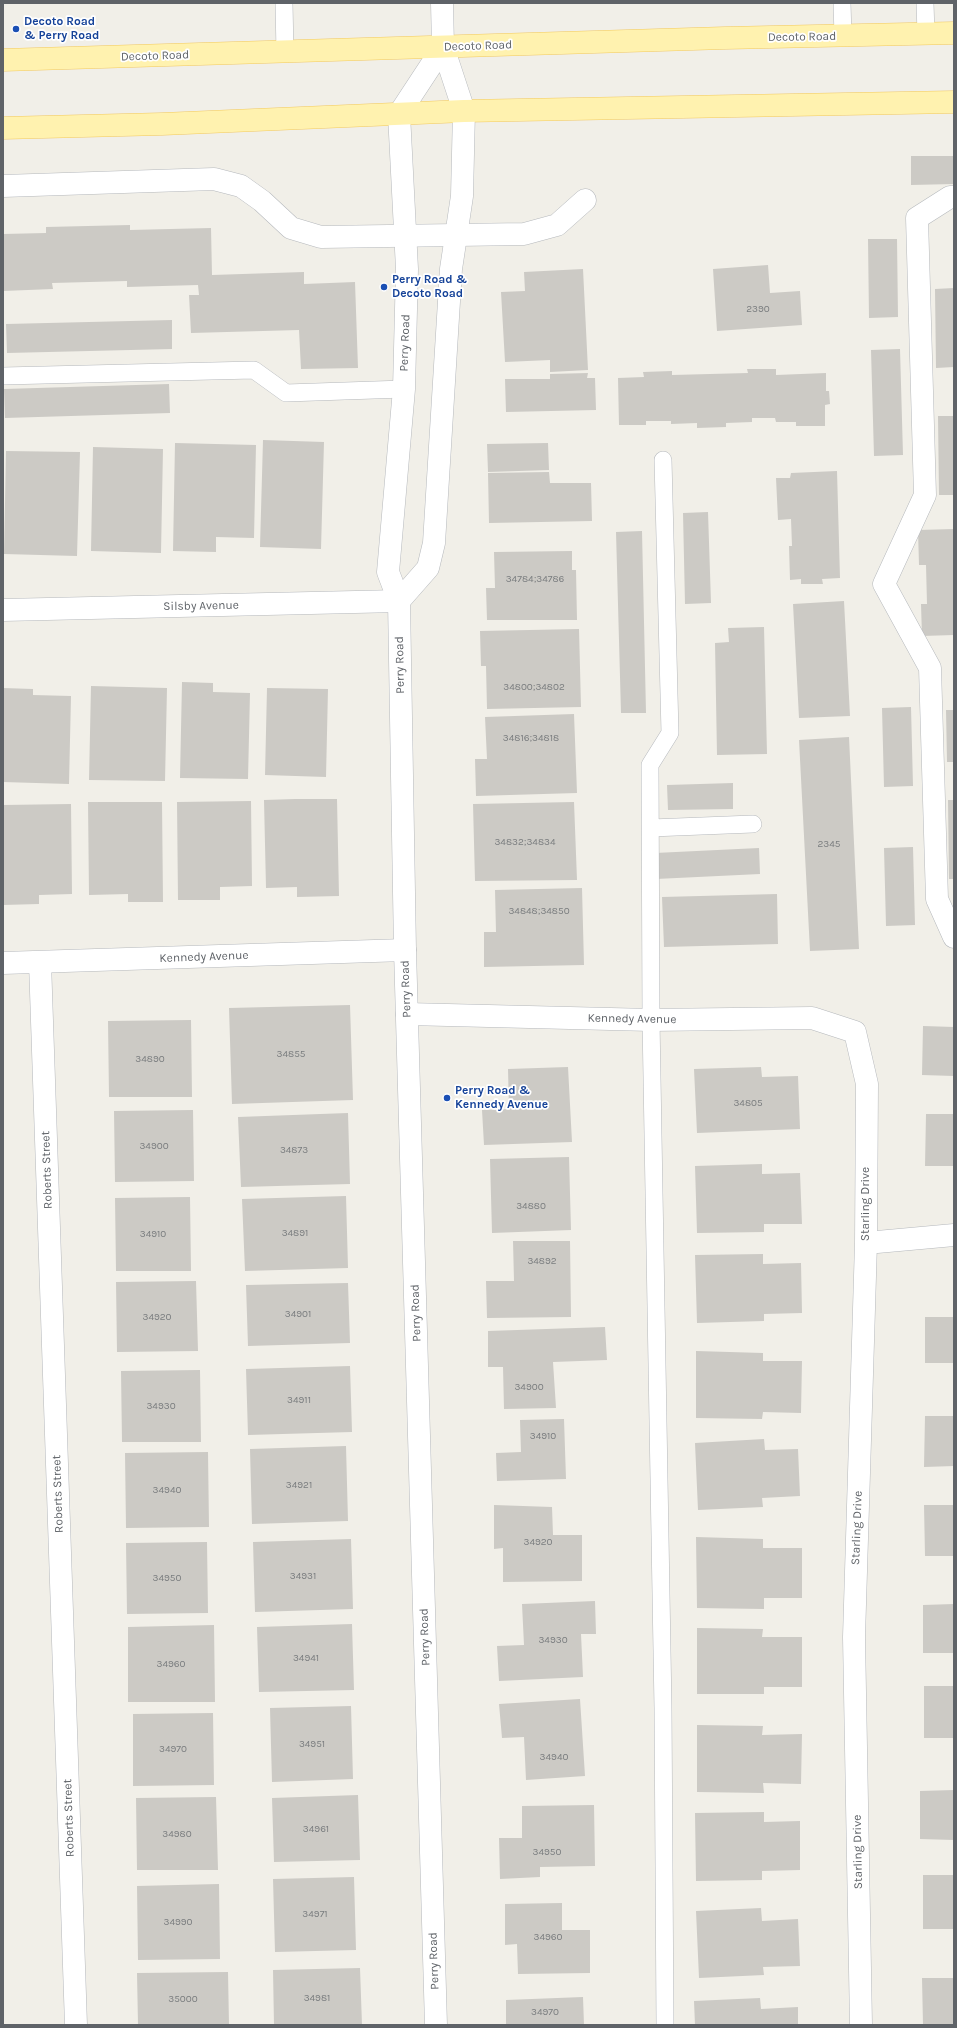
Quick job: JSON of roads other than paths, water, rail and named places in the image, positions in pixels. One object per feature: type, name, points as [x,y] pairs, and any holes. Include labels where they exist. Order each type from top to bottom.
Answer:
[{"type":"main road","name":"Decoto Road","points":[[3,60],[954,33]]},
{"type":"main road","points":[[3,128],[162,124],[464,111],[954,102]]},
{"type":"street","points":[[399,601],[428,568],[434,543],[451,269],[462,196],[464,111],[443,47],[442,3]]},
{"type":"street","points":[[399,114],[443,47]]},
{"type":"street","name":"Perry Road","points":[[399,114],[408,269],[404,389],[388,572],[399,601],[405,950],[436,2025]]},
{"type":"street","points":[[3,186],[214,179],[241,186],[262,201],[291,228],[321,237],[524,234],[557,225],[585,200]]},
{"type":"street","points":[[954,197],[950,197],[918,218],[925,495],[884,584],[930,668],[937,899],[954,937]]},
{"type":"street","name":"Silsby Avenue","points":[[3,610],[399,601]]},
{"type":"street","name":"Kennedy Avenue","points":[[3,963],[405,950]]},
{"type":"street","name":"Roberts Street","points":[[40,962],[76,2025]]},
{"type":"street","name":"Kennedy Avenue","points":[[407,1014],[651,1020],[812,1018],[855,1032]]},
{"type":"street","name":"Starling Drive","points":[[855,1032],[867,1084],[866,1243],[854,1637],[861,2025]]},
{"type":"street","points":[[866,1243],[954,1235]]},
{"type":"lane","points":[[284,3],[285,53]]},
{"type":"lane","points":[[842,3],[843,36]]},
{"type":"lane","points":[[925,3],[926,34]]},
{"type":"lane","points":[[3,376],[254,370],[286,393],[404,389]]},
{"type":"lane","points":[[663,460],[670,733],[650,765],[651,1020],[663,1700],[665,2025]]},
{"type":"lane","points":[[651,828],[753,824]]},
{"type":"place","name":"Decoto Road & Perry Road","points":[[16,29]]},
{"type":"place","name":"Perry Road & Decoto Road","points":[[384,287]]},
{"type":"place","name":"Perry Road & Kennedy Avenue","points":[[447,1098]]}]
